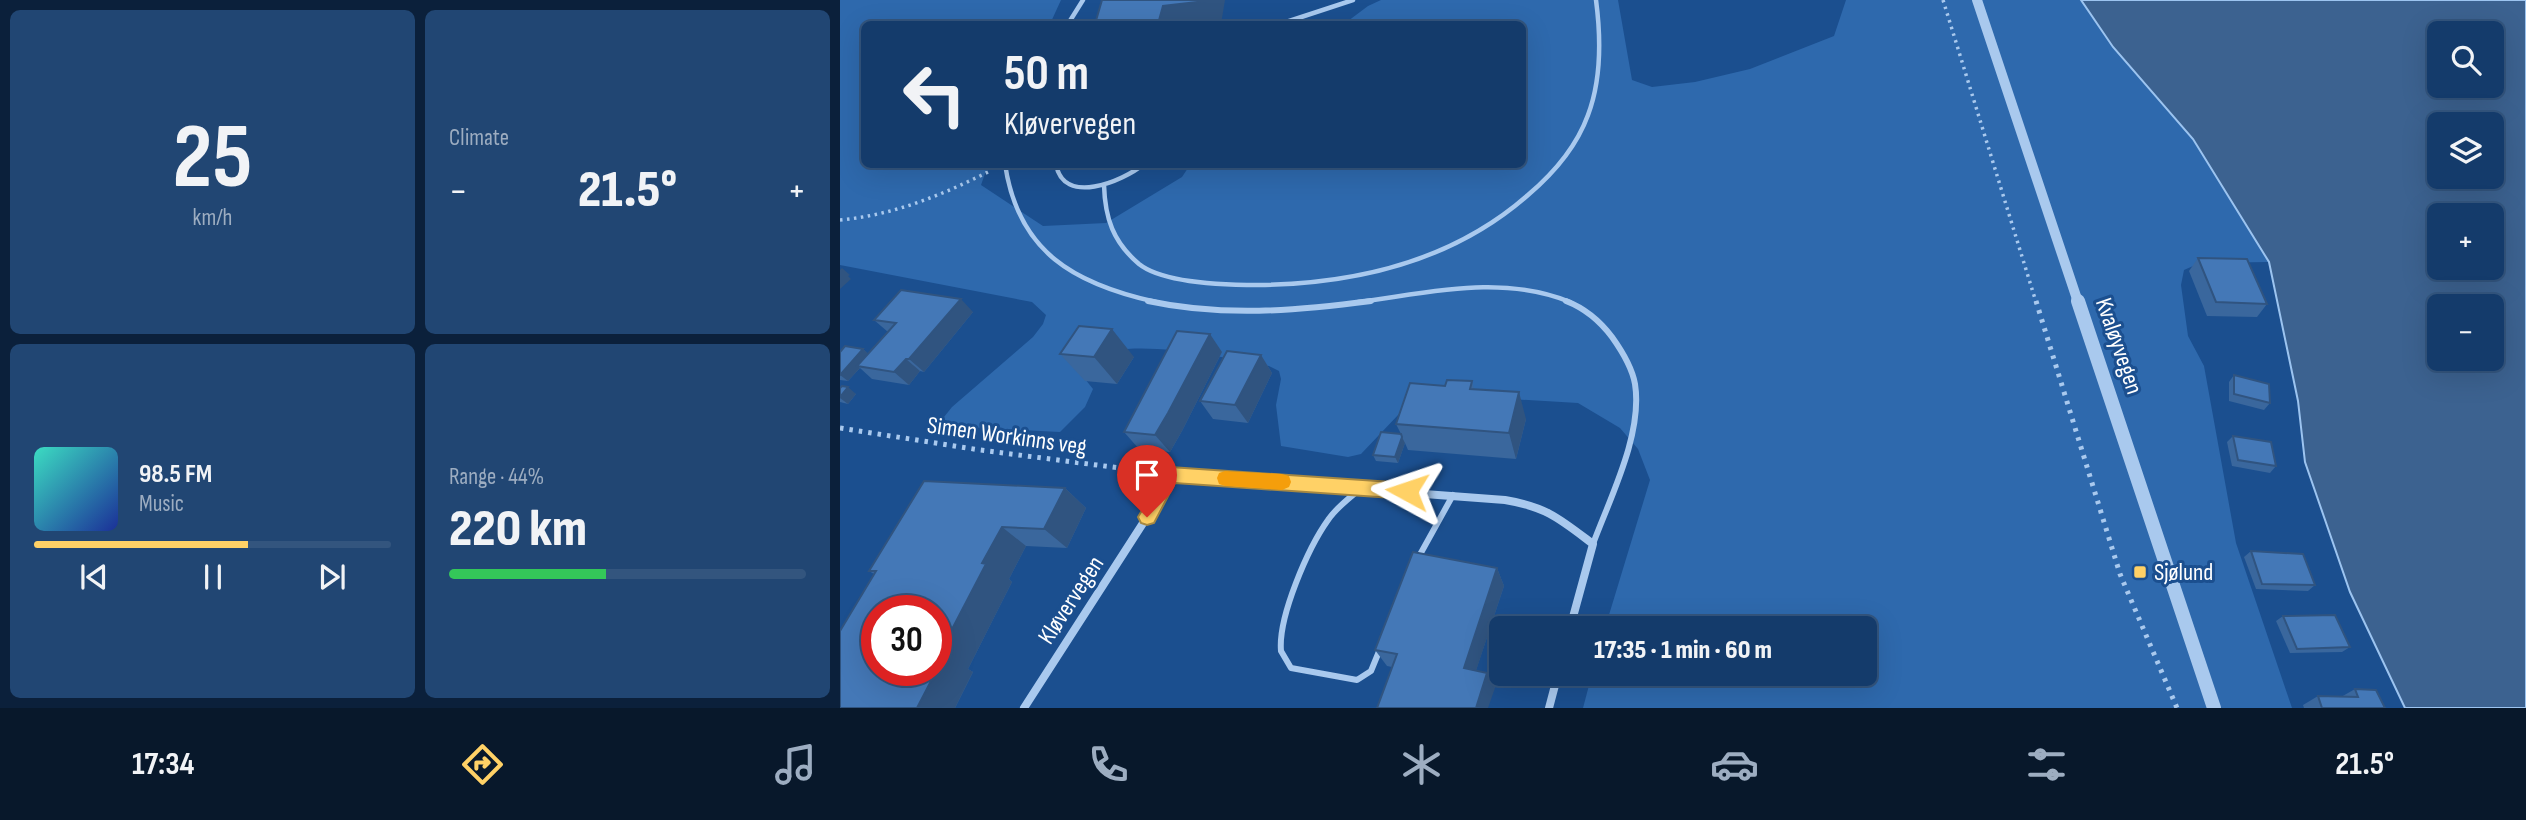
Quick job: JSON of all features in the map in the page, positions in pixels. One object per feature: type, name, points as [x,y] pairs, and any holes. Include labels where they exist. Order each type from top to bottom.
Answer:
[{"type":"street","name":"Kvaløyvegen","points":[[1977,0],[2214,708]]},
{"type":"street","points":[[1170,475],[1453,495],[1529,504],[1551,512],[1593,544],[1573,616]]},
{"type":"street","name":"Kløvervegen","points":[[1024,708],[1147,517],[1170,475]]},
{"type":"street","points":[[1549,708],[1555,686]]},
{"type":"lane","points":[[1070,21],[1083,0]]},
{"type":"lane","points":[[1289,21],[1353,0]]},
{"type":"lane","points":[[1104,185],[1106,224],[1118,243],[1142,266],[1194,280],[1281,286],[1329,282],[1369,275],[1437,252],[1472,236],[1506,214],[1542,183],[1573,146],[1591,107],[1596,85],[1599,36],[1596,0]]},
{"type":"lane","points":[[1005,168],[1008,192],[1017,220],[1037,246],[1068,270],[1114,293],[1159,306],[1224,312],[1297,310],[1482,286],[1501,286],[1545,293],[1572,301],[1583,308],[1614,338],[1629,362],[1636,388],[1634,418],[1628,442],[1593,544]]},
{"type":"lane","points":[[1056,168],[1061,180],[1072,187],[1104,185],[1130,176],[1139,168]]},
{"type":"lane","points":[[1362,488],[1327,520],[1285,618],[1281,651],[1284,662],[1291,668],[1357,680],[1371,671],[1385,635]]},
{"type":"lane","points":[[1415,565],[1453,495]]},
{"type":"path","points":[[1943,0],[2120,574],[2177,708]]},
{"type":"path","points":[[840,220],[866,219],[946,194],[991,170]]},
{"type":"path","name":"Simen Workinns veg","points":[[840,428],[1170,475]]},
{"type":"shaded area","points":[[840,0],[1061,0],[1051,21],[861,21],[861,168],[987,168],[981,185],[1043,226],[1106,223],[1182,177],[1188,168],[1526,168],[1526,21],[1348,21],[1381,0],[1618,0],[1632,80],[1652,87],[1695,82],[1750,69],[1834,36],[1846,0],[2081,0],[2113,47],[2193,139],[2269,262],[2200,263],[2184,270],[2181,285],[2188,336],[2204,366],[2236,543],[2292,708],[1583,708],[1589,686],[1877,686],[1877,616],[1609,616],[1650,480],[1638,449],[1620,428],[1578,403],[1492,398],[1422,402],[1399,414],[1361,454],[1348,457],[1281,446],[1276,405],[1281,379],[1279,371],[1269,366],[1171,350],[1132,349],[1112,350],[1085,379],[1093,389],[1085,407],[1060,432],[943,426],[940,422],[952,407],[1033,337],[1043,324],[1046,315],[1032,302],[840,265]]},
{"type":"shaded area","points":[[2081,0],[2526,0],[2526,708],[2405,708],[2350,592],[2305,462],[2298,401],[2269,262],[2193,139],[2113,47]]},
{"type":"building","points":[[1102,0],[1206,0],[1163,6],[1159,21],[1096,21]]},
{"type":"building","points":[[2198,258],[2247,259],[2267,304],[2216,302]]},
{"type":"building","points":[[901,290],[961,299],[909,359],[894,372],[857,366],[896,323],[874,320]]},
{"type":"building","points":[[1079,326],[1112,329],[1094,357],[1060,354]]},
{"type":"building","points":[[1177,331],[1210,334],[1155,435],[1124,432]]},
{"type":"building","points":[[845,346],[863,349],[840,375],[840,352]]},
{"type":"building","points":[[1227,351],[1261,355],[1235,405],[1200,401]]},
{"type":"building","points":[[2234,375],[2269,384],[2270,403],[2234,394]]},
{"type":"building","points":[[1447,380],[1472,381],[1470,389],[1519,392],[1509,433],[1396,424],[1410,383],[1445,386]]},
{"type":"building","points":[[848,387],[840,397],[840,388]]},
{"type":"building","points":[[1381,432],[1401,434],[1395,457],[1373,455]]},
{"type":"building","points":[[2233,436],[2271,442],[2276,466],[2238,460]]},
{"type":"building","points":[[924,481],[1065,488],[1044,529],[1002,527],[982,563],[986,564],[952,629],[952,595],[862,595],[876,571],[869,571]]},
{"type":"building","points":[[2251,551],[2303,554],[2315,585],[2262,584]]},
{"type":"building","points":[[1413,552],[1497,568],[1464,668],[1487,673],[1476,708],[1377,708],[1397,654],[1375,650]]},
{"type":"building","points":[[861,596],[861,686],[928,686],[917,708],[840,708],[840,631]]},
{"type":"building","points":[[2335,615],[2350,647],[2297,649],[2283,616]]},
{"type":"building","points":[[2355,689],[2376,690],[2385,708],[2322,708],[2318,696],[2358,697]]},
{"type":"slow traffic","points":[[1225,478],[1282,482]]},
{"type":"place","name":"Sjølund","points":[[2140,572]]},
{"type":"route","points":[[1147,517],[1170,475],[1407,491]]}]
